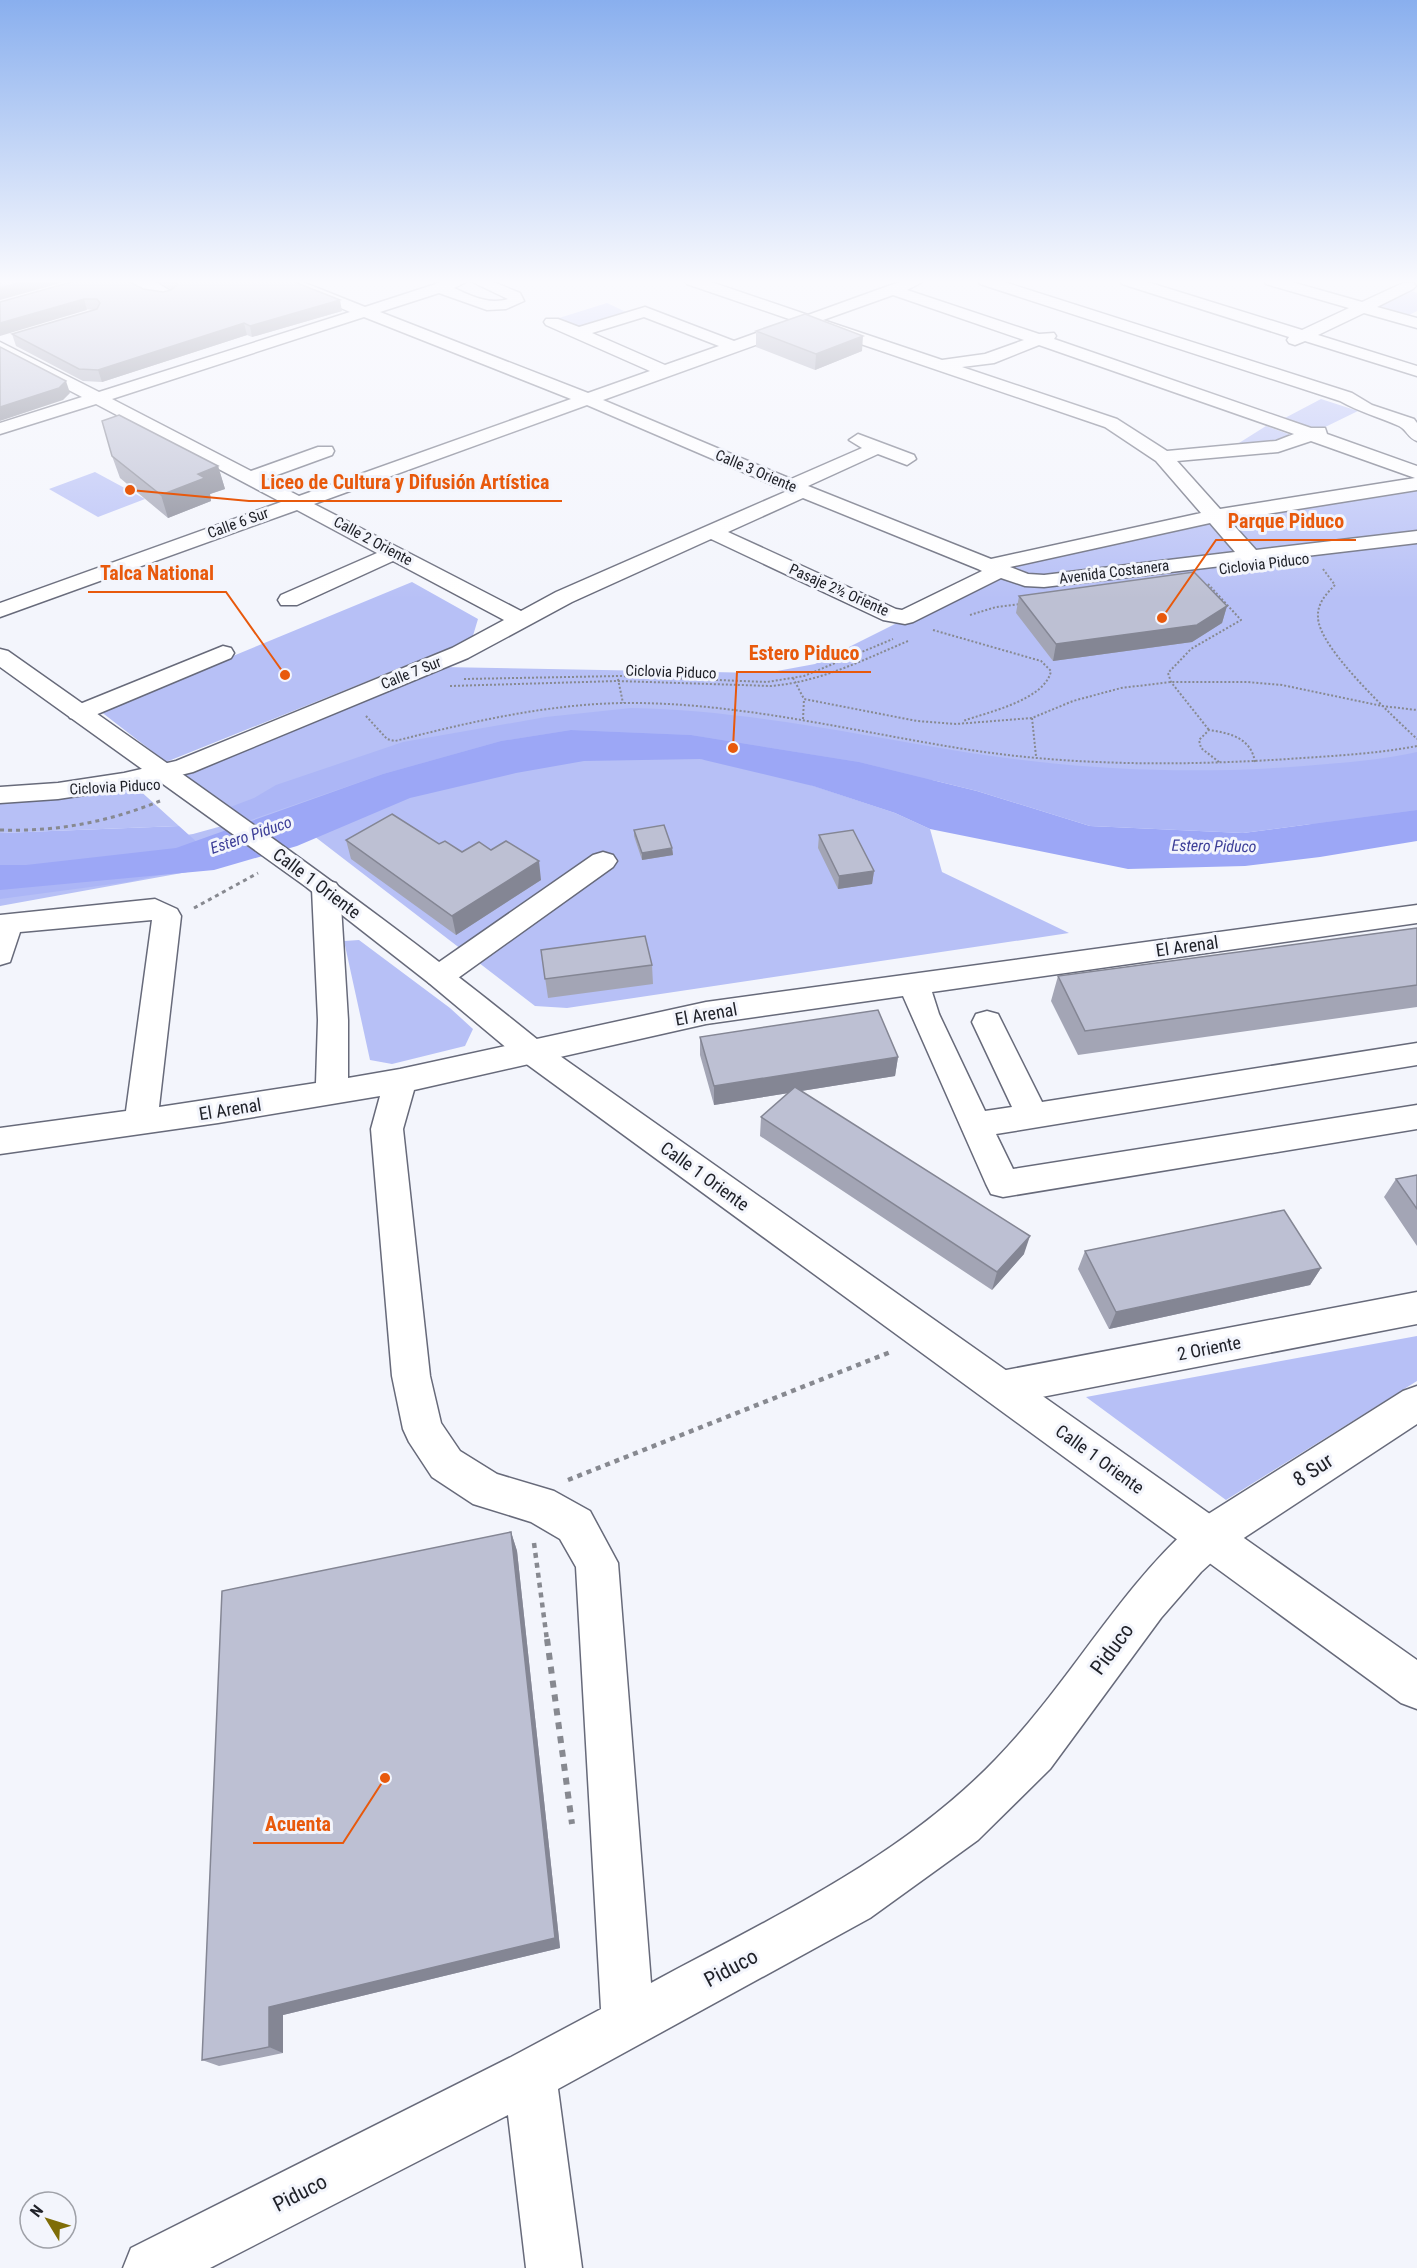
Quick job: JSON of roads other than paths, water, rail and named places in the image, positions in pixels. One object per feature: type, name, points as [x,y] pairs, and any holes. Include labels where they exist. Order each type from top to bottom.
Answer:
[{"type":"street","name":"Calle 2 Oriente","points":[[74,387],[300,502],[521,620]]},
{"type":"street","points":[[0,429],[131,387]]},
{"type":"street","name":"Calle 3 Oriente","points":[[555,387],[993,569],[1025,580]]},
{"type":"street","name":"Calle 6 Sur","points":[[0,610],[625,387]]},
{"type":"street","points":[[1007,387],[1111,423],[1163,457],[1250,556]]},
{"type":"street","points":[[1179,387],[1417,473]]},
{"type":"street","points":[[1191,391],[1200,387]]},
{"type":"street","points":[[1315,387],[1346,397],[1366,408],[1414,426]]},
{"type":"street","points":[[1163,457],[1278,446],[1314,434],[1366,408]]},
{"type":"street","points":[[853,439],[907,459]]},
{"type":"street","name":"Calle 7 Sur","points":[[0,795],[58,791],[168,789],[460,653],[564,597],[712,532],[877,448]]},
{"type":"street","points":[[252,477],[325,452]]},
{"type":"street","name":"Pasaje 2½ Oriente","points":[[712,532],[904,617],[993,569],[1035,554],[1217,517],[1417,484]]},
{"type":"street","name":"Avenida Costanera","points":[[1025,580],[1211,575],[1250,556],[1417,537]]},
{"type":"street","points":[[289,600],[395,553]]},
{"type":"street","points":[[79,713],[223,653]]},
{"type":"street","name":"Calle 1 Oriente","points":[[0,656],[79,713],[168,789],[220,814],[275,864],[326,889],[440,976],[532,1052],[1417,1687]]},
{"type":"street","points":[[440,976],[603,861]]},
{"type":"street","points":[[326,889],[333,1020],[344,1090],[387,1129]]},
{"type":"street","points":[[0,955],[4,924],[155,908],[167,916],[141,1122]]},
{"type":"street","name":"El Arenal","points":[[0,1141],[141,1122],[400,1081],[706,1013],[1417,914]]},
{"type":"street","points":[[914,984],[924,1014],[1003,1184],[1417,1116]]},
{"type":"street","points":[[987,1022],[1033,1116]]},
{"type":"street","points":[[976,1125],[1417,1054]]},
{"type":"street","points":[[400,1081],[387,1129],[411,1376],[423,1429],[447,1464],[487,1491],[540,1505],[575,1525],[597,1563],[628,2024]]},
{"type":"street","name":"2 Oriente","points":[[1001,1388],[1417,1308]]},
{"type":"street","name":"8 Sur","points":[[1209,1537],[1417,1403]]},
{"type":"street","name":"Piduco","points":[[151,2268],[628,2024],[853,1901],[945,1838],[1023,1766],[1055,1728],[1157,1588],[1184,1558],[1209,1537]]},
{"type":"street","points":[[530,2076],[554,2268]]},
{"type":"water","points":[[571,730],[691,735],[859,762],[977,791],[1090,826],[1243,833],[1417,810],[1417,841],[1320,857],[1245,866],[1128,869],[930,829],[895,813],[813,786],[700,759],[584,761],[516,773],[410,798],[297,846],[214,870],[0,890],[0,865],[26,865],[176,848],[383,774],[501,741]]},
{"type":"place","name":"Liceo de Cultura y Difusión Artística","points":[[130,490]]},
{"type":"place","name":"Parque Piduco","points":[[1162,618]]},
{"type":"place","name":"Talca National","points":[[285,675]]},
{"type":"place","name":"Estero Piduco","points":[[733,748]]},
{"type":"place","name":"Acuenta","points":[[385,1778]]}]
